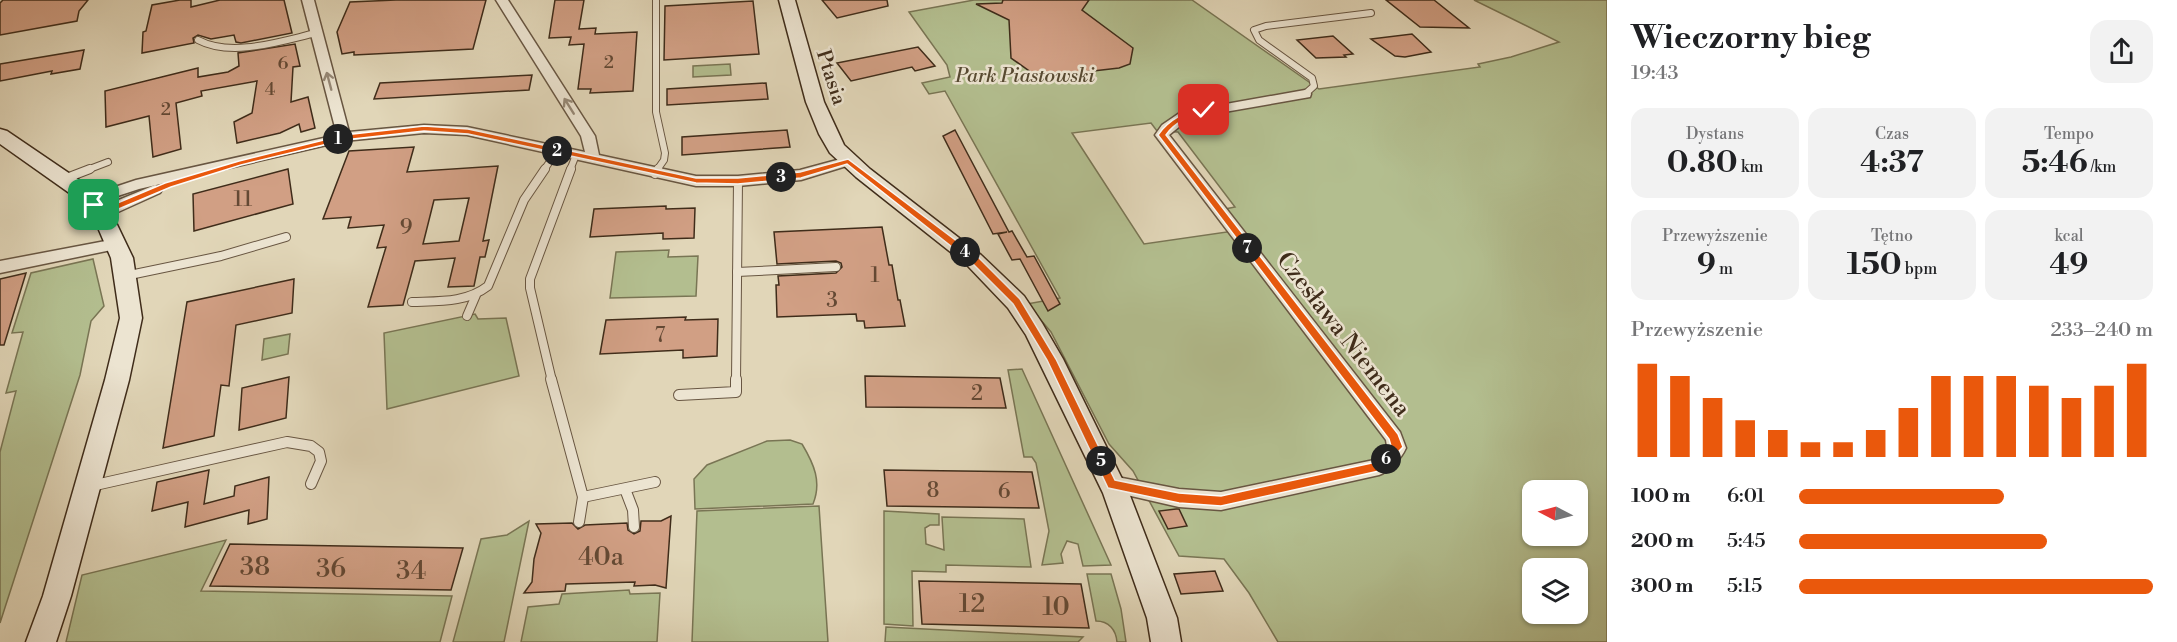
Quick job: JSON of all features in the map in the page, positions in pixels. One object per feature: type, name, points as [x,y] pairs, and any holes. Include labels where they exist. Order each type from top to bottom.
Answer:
[{"type":"street","points":[[308,0],[344,137]]},
{"type":"street","points":[[502,0],[588,136],[593,159]]},
{"type":"street","name":"Ptasia","points":[[787,0],[816,102],[828,134],[848,161],[974,260],[1016,302],[1051,359],[1112,484],[1135,540],[1162,618],[1166,642]]},
{"type":"street","name":"Czesława Niemena","points":[[1112,484],[1179,498],[1221,501],[1379,466],[1397,447],[1394,437],[1162,135],[1167,128],[1186,115],[1305,94]]},
{"type":"street","points":[[96,207],[137,197],[239,163],[344,137],[424,129],[450,129],[696,181],[738,181],[801,175],[848,161]]},
{"type":"street","points":[[0,135],[64,179],[96,207],[122,258],[131,318],[88,487],[57,597],[41,642]]},
{"type":"street","points":[[0,267],[116,244]]},
{"type":"lane","points":[[655,174],[664,160],[665,153],[656,112],[657,0]]},
{"type":"lane","points":[[1305,94],[1314,86],[1312,78],[1259,40],[1254,30],[1266,26],[1371,13]]},
{"type":"lane","points":[[198,40],[202,44],[235,49],[316,33]]},
{"type":"lane","points":[[412,302],[453,300],[476,295],[488,286],[524,200],[557,151]]},
{"type":"lane","points":[[576,155],[532,270],[530,288],[557,404],[583,497],[579,522]]},
{"type":"lane","points":[[64,179],[108,162]]},
{"type":"lane","points":[[679,395],[736,392],[738,181]]},
{"type":"lane","points":[[125,276],[220,256],[286,237]]},
{"type":"lane","points":[[737,272],[836,267]]},
{"type":"lane","points":[[467,316],[476,295]]},
{"type":"lane","points":[[88,487],[287,442],[311,446],[319,452],[321,461],[311,484]]},
{"type":"lane","points":[[583,497],[655,482]]},
{"type":"lane","points":[[625,489],[633,510],[634,527]]},
{"type":"green space","name":"Park Piastowski","points":[[974,0],[1192,0],[1319,89],[1480,67],[1478,64],[1511,57],[1559,42],[1474,0],[1607,0],[1607,642],[1278,642],[1249,593],[1224,559],[1179,556],[1133,471],[1109,444],[1051,332],[1027,304],[1060,298],[945,91],[929,94],[922,83],[950,77],[947,65],[909,12]],"holes":[[[1151,123],[1157,131],[1178,132],[1235,207],[1225,209],[1241,230],[1144,244],[1072,133]]]},
{"type":"green space","points":[[730,64],[731,75],[693,77],[693,66]]},
{"type":"green space","points":[[669,250],[668,257],[698,256],[696,296],[610,298],[616,252]]},
{"type":"green space","points":[[93,259],[104,306],[91,321],[80,375],[0,623],[0,452],[16,391],[6,393],[23,332],[12,333],[31,273]]},
{"type":"green space","points":[[475,314],[478,319],[506,318],[519,376],[387,409],[384,333]]},
{"type":"green space","points":[[290,334],[288,354],[262,360],[264,339]]},
{"type":"green space","points":[[1022,369],[1111,565],[1083,566],[1078,544],[1067,541],[1061,554],[1063,563],[1042,565],[1049,531],[1036,463],[1032,457],[1024,457],[1008,370]]},
{"type":"green space","points":[[790,440],[802,444],[813,466],[817,488],[813,504],[695,509],[694,479],[707,465],[767,441]]},
{"type":"green space","points":[[819,506],[828,642],[692,642],[697,511]]},
{"type":"green space","points":[[884,511],[939,514],[939,525],[930,525],[925,528],[926,544],[944,550],[942,517],[1024,519],[1031,567],[946,565],[946,572],[912,571],[913,626],[884,624]]},
{"type":"green space","points":[[529,521],[504,642],[453,642],[481,539],[507,535]]},
{"type":"green space","points":[[226,540],[201,591],[452,596],[440,642],[66,642],[82,575]]},
{"type":"green space","points":[[1087,574],[1111,574],[1121,609],[1126,642],[1117,642],[1111,627],[1096,621]]},
{"type":"green space","points":[[629,590],[630,594],[660,593],[657,642],[521,642],[528,607],[559,604],[562,594]]},
{"type":"green space","points":[[886,627],[1083,637],[1078,642],[885,642]]},
{"type":"building","points":[[3,0],[88,0],[79,11],[77,21],[0,35],[0,3]]},
{"type":"building","points":[[191,0],[191,7],[220,0],[284,0],[292,33],[241,43],[236,42],[234,35],[211,39],[198,35],[193,38],[194,43],[142,53],[143,32],[146,31],[152,5]]},
{"type":"building","points":[[486,0],[473,49],[342,54],[337,32],[350,2]]},
{"type":"building","points":[[555,0],[584,0],[579,29],[596,28],[595,34],[637,32],[633,91],[590,93],[591,89],[578,89],[584,44],[569,45],[571,37],[549,38]]},
{"type":"building","points":[[822,0],[887,0],[888,6],[837,18]]},
{"type":"building","points":[[1003,0],[1089,0],[1082,10],[1133,48],[1130,64],[1119,68],[1050,76],[1035,75],[1011,58],[1009,20],[976,4],[1002,3]]},
{"type":"building","points":[[1386,0],[1434,0],[1469,28],[1420,27]]},
{"type":"building","points":[[753,1],[759,54],[664,60],[665,6]]},
{"type":"building","points":[[1412,34],[1431,52],[1405,57],[1395,56],[1371,39]]},
{"type":"building","points":[[1333,36],[1353,54],[1344,55],[1346,57],[1316,58],[1297,40]]},
{"type":"building","points":[[295,44],[300,66],[293,67],[291,102],[308,97],[315,128],[301,132],[299,124],[280,133],[237,143],[234,122],[252,113],[257,81],[201,91],[202,96],[176,103],[181,149],[153,157],[149,116],[106,127],[105,91],[198,68],[198,77],[228,72],[239,66],[238,53]]},
{"type":"building","points":[[918,47],[935,66],[915,71],[912,67],[851,81],[837,63]]},
{"type":"building","points":[[84,50],[80,69],[51,74],[52,71],[0,81],[0,64]]},
{"type":"building","points":[[532,75],[529,90],[374,99],[380,83]]},
{"type":"building","points":[[766,83],[768,99],[667,105],[667,89]]},
{"type":"building","points":[[787,130],[790,147],[682,155],[682,137]]},
{"type":"building","points":[[955,130],[1009,232],[1012,231],[1027,257],[1034,256],[1060,304],[1048,311],[1020,259],[1012,260],[998,234],[1007,232],[993,234],[943,136]]},
{"type":"building","points":[[414,147],[407,172],[498,166],[483,241],[489,240],[485,257],[480,257],[474,286],[448,287],[455,258],[415,261],[403,305],[368,307],[386,247],[377,248],[384,225],[348,228],[351,217],[323,219],[349,151]],"holes":[[[469,198],[459,241],[423,244],[434,200]]]},
{"type":"building","points":[[288,169],[293,204],[194,231],[193,194]]},
{"type":"building","points":[[666,206],[666,209],[695,208],[694,238],[663,239],[663,233],[590,237],[594,209]]},
{"type":"building","points":[[882,227],[905,326],[865,328],[864,321],[857,321],[856,314],[777,317],[778,276],[836,273],[842,267],[841,263],[836,261],[777,264],[774,232]]},
{"type":"building","points":[[26,273],[4,345],[0,345],[0,279]]},
{"type":"building","points":[[294,279],[292,313],[236,325],[229,386],[221,385],[214,436],[163,448],[187,302]]},
{"type":"building","points":[[686,317],[685,320],[718,319],[717,356],[683,358],[683,350],[600,354],[606,320]]},
{"type":"building","points":[[865,376],[1000,378],[1006,408],[866,407]]},
{"type":"building","points":[[289,377],[286,418],[239,430],[242,388]]},
{"type":"building","points":[[209,470],[204,504],[234,496],[235,486],[269,477],[267,519],[248,524],[249,510],[185,527],[188,502],[152,511],[157,482]]},
{"type":"building","points":[[884,470],[1032,472],[1039,508],[887,506]]},
{"type":"building","points":[[1179,509],[1187,526],[1168,529],[1159,511]]},
{"type":"building","points":[[671,516],[666,588],[655,585],[634,586],[635,582],[566,584],[565,591],[524,593],[532,582],[534,559],[541,533],[536,524],[572,523],[578,529],[585,525],[627,523],[628,530],[634,534],[640,531],[641,521],[661,521]]},
{"type":"building","points":[[230,544],[463,548],[451,590],[210,586]]},
{"type":"building","points":[[1215,571],[1223,591],[1181,594],[1174,574]]},
{"type":"building","points":[[919,581],[1081,584],[1089,628],[922,624]]},
{"type":"route","points":[[94,205],[102,213],[168,185],[239,163],[344,137],[424,129],[468,131],[655,174],[696,181],[738,181],[801,175],[848,161],[974,260],[1016,302],[1051,359],[1112,484],[1179,498],[1221,501],[1379,466],[1397,447],[1394,437],[1224,219],[1162,135],[1167,128],[1186,115],[1204,110]]}]
